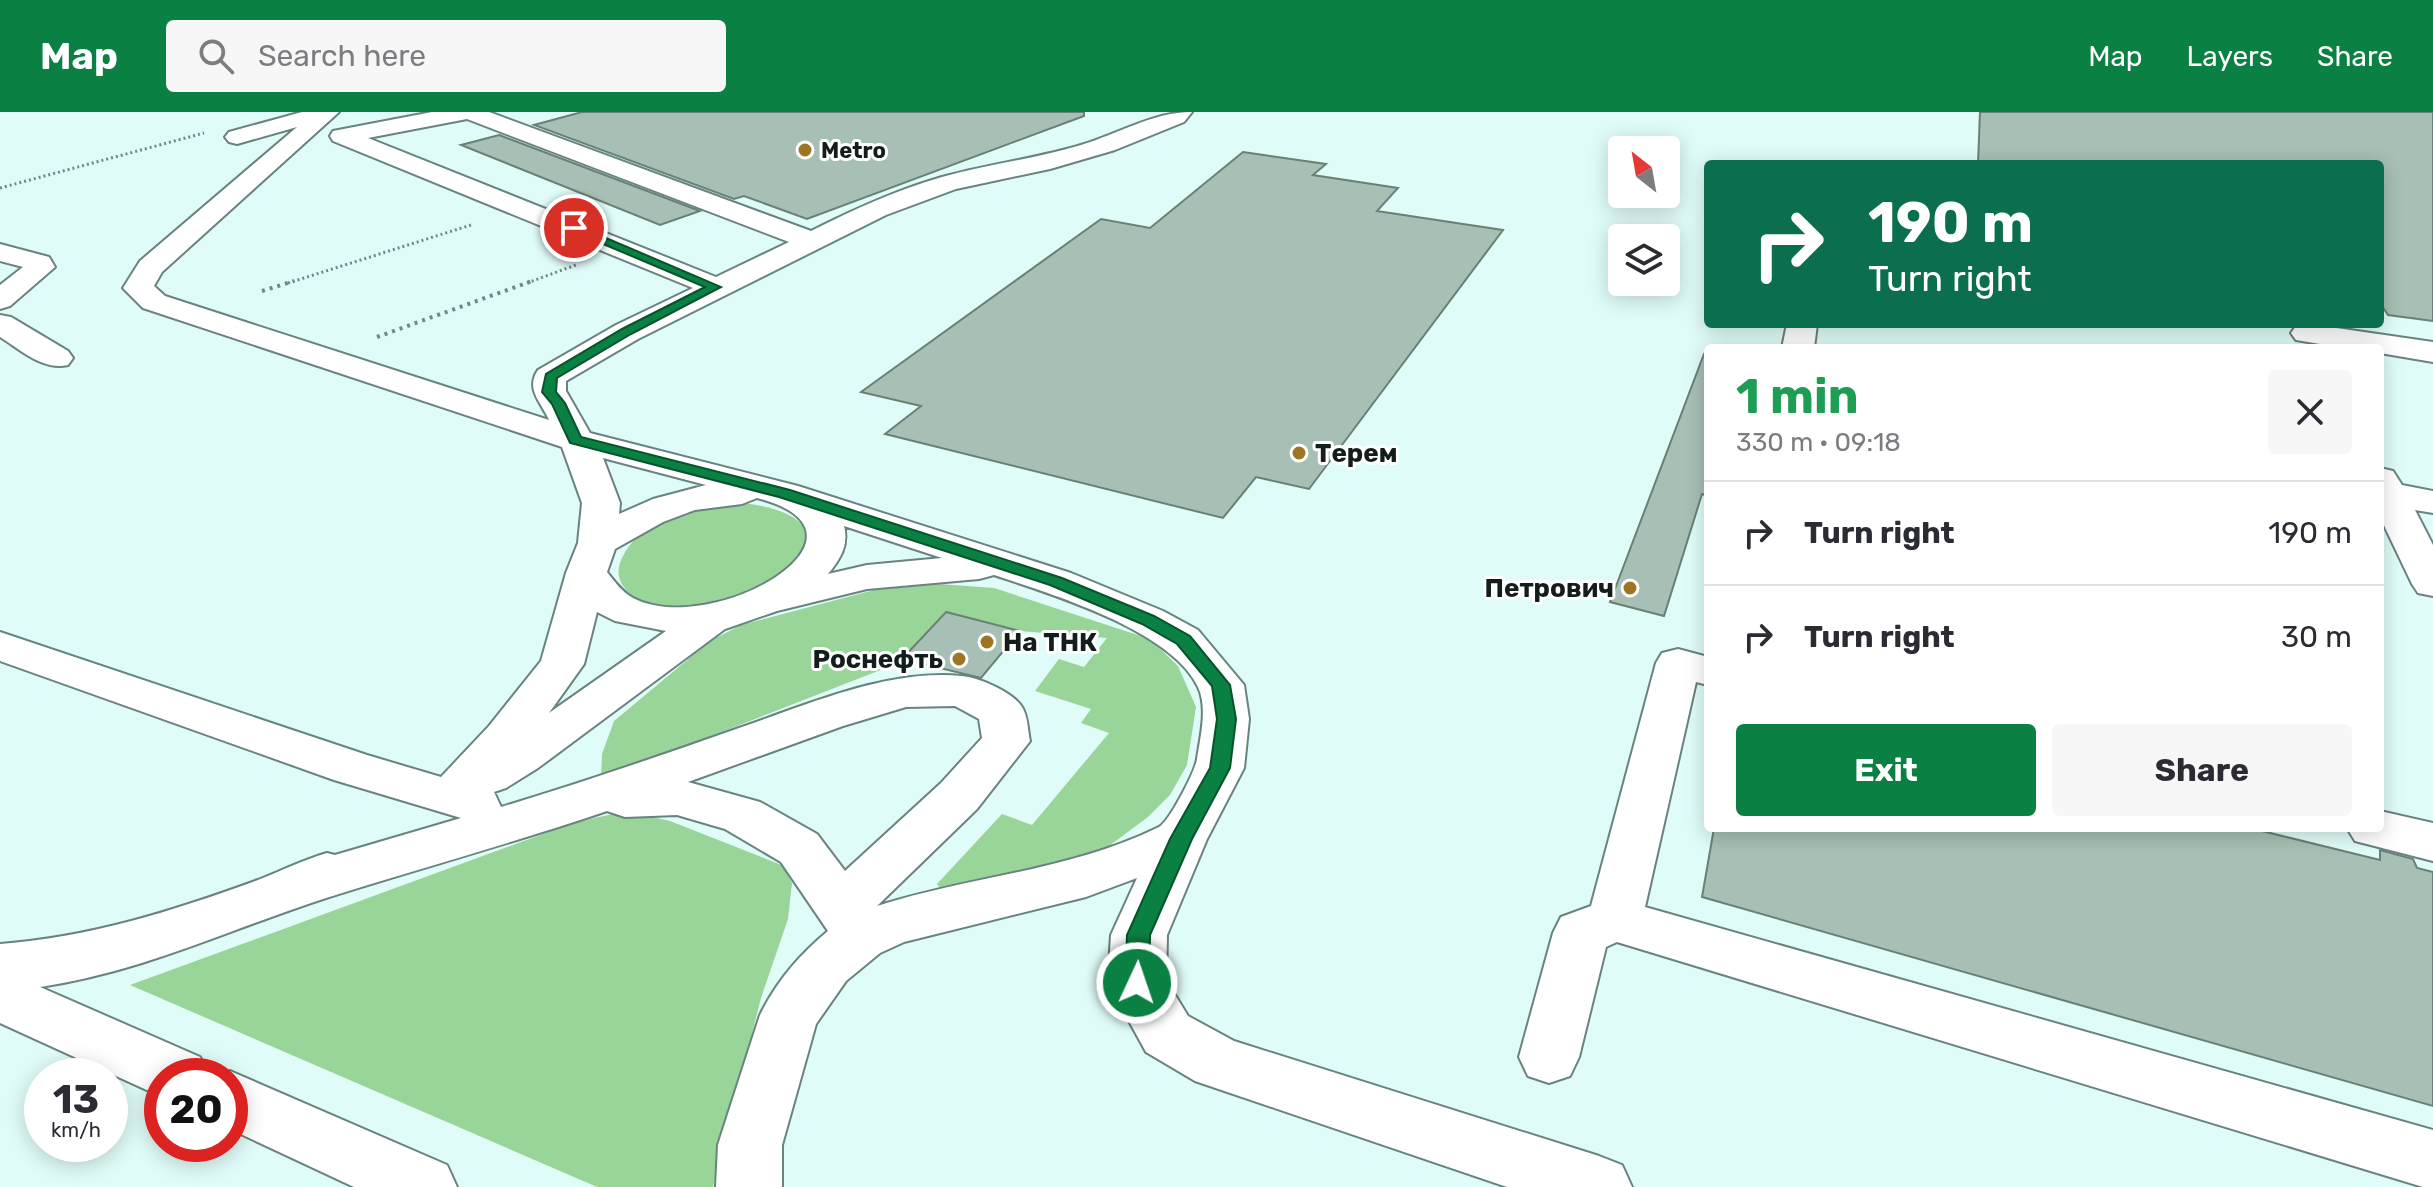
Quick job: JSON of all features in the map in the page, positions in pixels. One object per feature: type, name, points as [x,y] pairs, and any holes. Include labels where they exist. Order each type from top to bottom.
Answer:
[{"type":"street","points":[[237,137],[327,112]]},
{"type":"street","points":[[327,112],[150,267],[138,288],[154,302],[575,440],[792,497],[1056,582],[1148,620],[1183,640],[1221,685],[1226,719],[1220,768],[1181,839],[1139,935],[1137,983],[1167,1034],[1217,1062],[1599,1187]]},
{"type":"street","points":[[291,141],[343,136],[468,112],[815,242]]},
{"type":"street","points":[[451,797],[506,737],[562,664],[592,558],[601,503],[591,470],[558,403],[549,392],[550,377],[627,332],[877,209],[949,183],[1050,162],[1107,145],[1176,117],[1181,112]]},
{"type":"street","points":[[343,136],[525,207],[715,287]]},
{"type":"street","points":[[0,252],[39,263],[41,267],[0,300]]},
{"type":"street","points":[[0,324],[57,358]]},
{"type":"street","points":[[2305,335],[2373,344]]},
{"type":"street","points":[[2384,345],[2433,352]]},
{"type":"street","points":[[2384,487],[2433,502]]},
{"type":"street","points":[[2384,487],[2433,584]]},
{"type":"street","points":[[592,558],[640,516],[684,499],[711,494],[792,497],[823,519],[826,536],[822,554],[802,579],[762,604]]},
{"type":"street","points":[[592,558],[616,606],[637,614],[712,618],[812,589],[867,577],[1004,566]]},
{"type":"street","points":[[303,885],[377,847],[451,797],[523,757],[712,618]]},
{"type":"street","points":[[0,646],[351,768],[483,807],[522,809],[586,800],[677,797],[742,815],[799,848],[851,922]]},
{"type":"street","points":[[1615,920],[1678,663],[1704,670]]},
{"type":"street","points":[[0,967],[44,966],[131,948],[303,885],[586,800],[826,715],[904,692],[963,691],[1001,711],[1006,741],[851,922],[826,965],[789,1015],[750,1145],[749,1187]]},
{"type":"street","points":[[563,726],[557,763],[561,789],[586,800]]},
{"type":"street","points":[[2384,831],[2433,842]]},
{"type":"street","points":[[851,922],[893,923],[1086,877],[1181,839]]},
{"type":"street","points":[[1549,1057],[1581,933],[1615,920],[2433,1160]]},
{"type":"street","points":[[0,996],[144,1061]]},
{"type":"street","points":[[248,1107],[424,1187]]},
{"type":"path","points":[[0,188],[208,132]]},
{"type":"path","points":[[262,291],[525,207]]},
{"type":"path","points":[[377,337],[622,249]]},
{"type":"green space","points":[[741,503],[785,513],[805,528],[807,539],[803,551],[768,587],[734,599],[689,606],[646,602],[630,594],[620,580],[620,565],[632,542],[644,531],[658,522],[691,510]]},
{"type":"green space","points":[[940,584],[994,588],[1150,639],[1178,666],[1196,707],[1187,765],[1170,795],[1148,817],[1090,860],[941,890],[937,884],[1002,814],[1032,825],[1109,733],[1081,723],[1091,709],[1035,691],[1059,659],[1084,667],[1107,638],[1020,631],[946,612],[903,658],[919,655],[601,779],[602,754],[614,721],[710,641],[741,625],[874,590]]},
{"type":"green space","points":[[627,811],[670,821],[784,866],[792,883],[788,919],[761,998],[713,1187],[597,1187],[130,985],[576,822]]},
{"type":"building","name":"Metro","points":[[582,112],[1084,112],[1084,116],[807,219],[744,196],[734,199],[534,125]]},
{"type":"building","points":[[1980,112],[2433,112],[2433,321],[2388,315],[2384,309],[2384,160],[1978,160]]},
{"type":"building","points":[[499,135],[700,211],[660,225],[461,145]]},
{"type":"building","points":[[1243,152],[1326,164],[1313,175],[1398,188],[1377,211],[1503,230],[1309,489],[1256,477],[1223,518],[885,434],[921,406],[861,392],[1101,219],[1150,228]]},
{"type":"building","points":[[1704,354],[1704,495],[1664,616],[1610,602]]},
{"type":"building","points":[[946,612],[1020,631],[981,678],[902,659]]},
{"type":"building","points":[[1713,832],[2266,832],[2380,860],[2380,850],[2413,859],[2417,868],[2433,872],[2433,1106],[1702,897]]},
{"type":"place","name":"Metro","points":[[805,150]]},
{"type":"place","name":"Терем","points":[[1299,453]]},
{"type":"place","name":"Петрович","points":[[1630,588]]},
{"type":"place","name":"На ТНК","points":[[987,642]]},
{"type":"place","name":"Роснефть","points":[[959,659]]},
{"type":"route","points":[[574,228],[715,287],[627,332],[550,377],[549,392],[558,403],[575,440],[785,494],[1104,600],[1183,640],[1221,685],[1226,719],[1220,768],[1181,839],[1139,935],[1137,983]]}]
